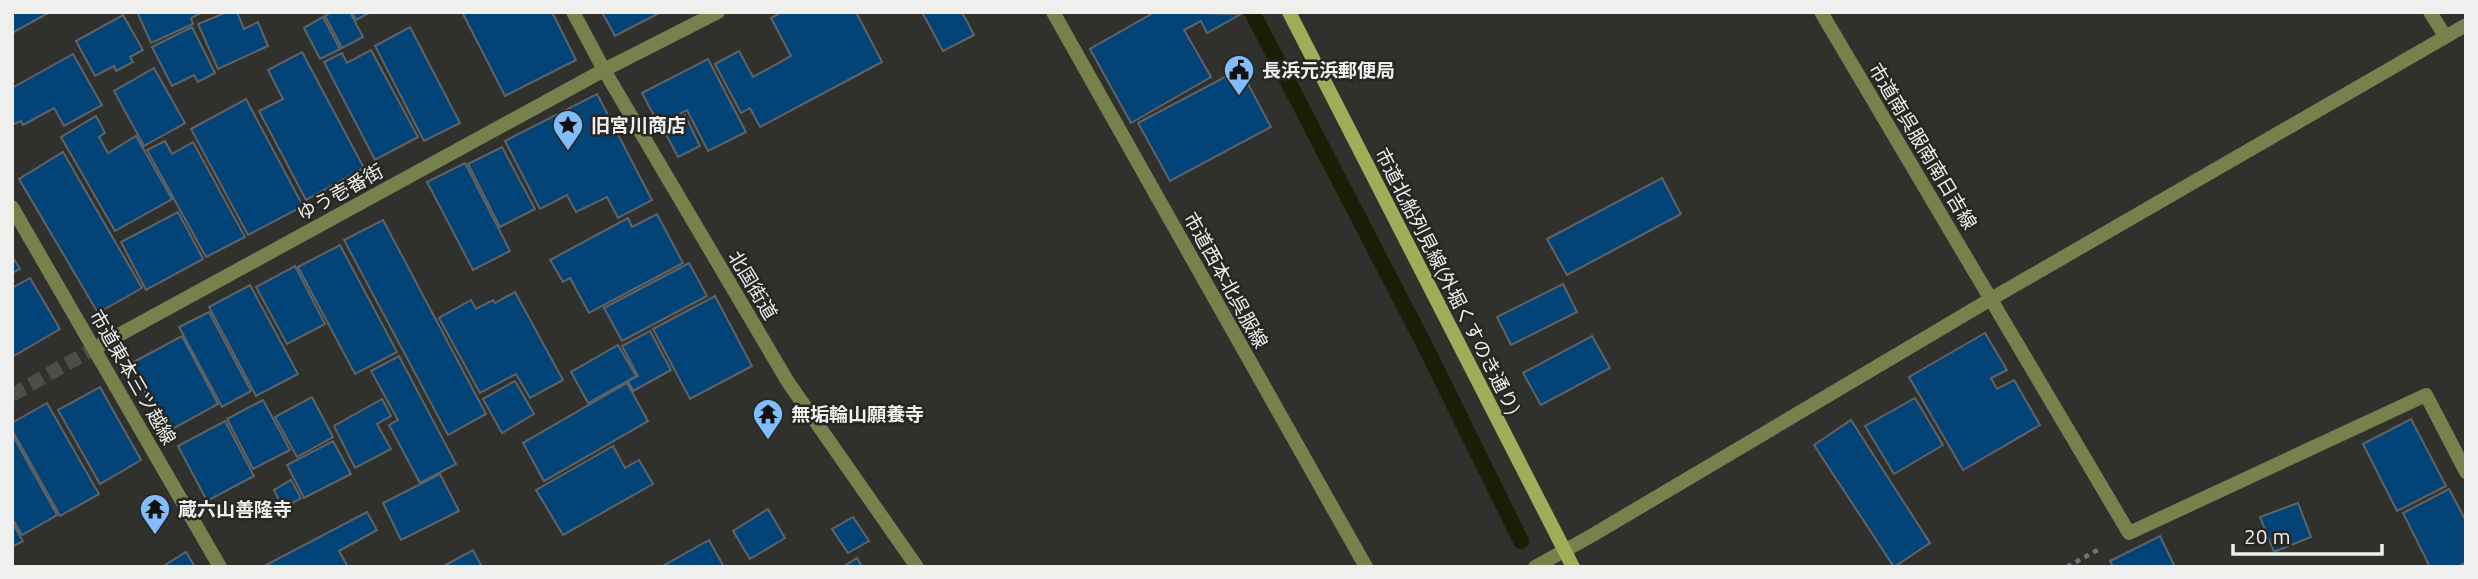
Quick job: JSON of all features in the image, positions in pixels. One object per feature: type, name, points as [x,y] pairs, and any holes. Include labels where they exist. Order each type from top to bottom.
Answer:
[{"type":"street","name":"北国街道","points":[[573,12],[604,70],[788,383],[917,567]]},
{"type":"street","name":"ゆう壱番街","points":[[95,348],[604,70],[718,12]]},
{"type":"street","name":"市道西本北呉服線","points":[[1053,12],[1366,567]]},
{"type":"street","name":"市道北船列見線(外堀くすのき通り)","points":[[1289,12],[1573,567]]},
{"type":"street","name":"市道南呉服南南日吉線","points":[[1821,12],[2129,533],[2426,395],[2466,472]]},
{"type":"street","points":[[2430,12],[2445,36]]},
{"type":"street","points":[[1535,567],[1991,299],[2466,25]]},
{"type":"street","name":"市道東本三ツ越線","points":[[12,207],[220,567]]},
{"type":"building","points":[[12,12],[50,12],[12,33]]},
{"type":"building","points":[[137,12],[203,12],[191,18],[193,24],[151,43]]},
{"type":"building","points":[[227,12],[237,12],[244,29],[258,22],[268,46],[218,69],[198,24]]},
{"type":"building","points":[[331,12],[350,12],[363,37],[342,48],[325,16]]},
{"type":"building","points":[[352,12],[371,12],[356,20]]},
{"type":"building","points":[[462,12],[552,12],[576,60],[505,96]]},
{"type":"building","points":[[602,12],[661,12],[615,36]]},
{"type":"building","points":[[782,12],[856,12],[882,62],[760,127],[750,108],[741,113],[715,64],[739,51],[753,77],[791,56],[771,18]]},
{"type":"building","points":[[922,12],[962,12],[974,35],[943,51]]},
{"type":"building","points":[[1155,12],[1241,14],[1207,33],[1201,21],[1184,30],[1211,77],[1131,123],[1090,49]]},
{"type":"building","points":[[123,15],[143,50],[130,57],[133,62],[116,71],[114,66],[95,76],[76,41]]},
{"type":"building","points":[[323,17],[340,49],[320,59],[304,28]]},
{"type":"building","points":[[192,27],[215,73],[198,82],[194,75],[172,86],[152,47]]},
{"type":"building","points":[[410,27],[460,123],[424,141],[375,46]]},
{"type":"building","points":[[371,50],[418,137],[375,160],[324,62],[342,53],[347,63]]},
{"type":"building","points":[[302,52],[364,168],[306,200],[259,111],[283,99],[268,70]]},
{"type":"building","points":[[73,54],[102,105],[64,126],[54,108],[23,125],[21,121],[12,125],[12,88]]},
{"type":"building","points":[[708,59],[746,132],[708,151],[687,110],[659,125],[642,93]]},
{"type":"building","points":[[154,68],[185,123],[144,146],[114,91]]},
{"type":"building","points":[[1240,69],[1271,127],[1170,181],[1138,123]]},
{"type":"building","points":[[597,94],[652,200],[618,218],[607,197],[576,212],[567,195],[540,209],[505,141]]},
{"type":"building","points":[[246,99],[303,206],[248,235],[191,129]]},
{"type":"building","points":[[685,115],[700,146],[678,157],[662,127]]},
{"type":"building","points":[[96,116],[105,133],[99,137],[108,153],[136,136],[172,199],[115,231],[61,137]]},
{"type":"building","points":[[165,141],[172,154],[193,142],[245,237],[206,257],[147,150]]},
{"type":"building","points":[[502,147],[535,209],[500,227],[468,164]]},
{"type":"building","points":[[63,152],[142,288],[98,313],[19,179]]},
{"type":"building","points":[[465,163],[510,251],[473,270],[427,182]]},
{"type":"building","points":[[1662,178],[1681,214],[1567,275],[1547,239]]},
{"type":"building","points":[[178,212],[203,259],[146,290],[121,242]]},
{"type":"building","points":[[657,214],[683,263],[589,313],[570,278],[563,282],[550,260],[628,218],[632,227]]},
{"type":"building","points":[[383,220],[486,414],[448,435],[344,240]]},
{"type":"building","points":[[340,245],[397,352],[355,374],[298,267]]},
{"type":"building","points":[[12,256],[20,269],[12,273]]},
{"type":"building","points":[[689,263],[707,296],[622,341],[604,308]]},
{"type":"building","points":[[295,266],[325,324],[287,344],[256,287]]},
{"type":"building","points":[[30,278],[60,329],[12,357],[12,288]]},
{"type":"building","points":[[1563,284],[1577,312],[1511,345],[1497,317]]},
{"type":"building","points":[[250,285],[298,374],[256,396],[209,307]]},
{"type":"building","points":[[515,292],[563,380],[530,398],[516,374],[480,393],[439,318],[471,300],[476,309]]},
{"type":"building","points":[[715,296],[752,366],[690,399],[653,329]]},
{"type":"building","points":[[209,312],[251,391],[222,407],[179,327]]},
{"type":"building","points":[[650,331],[671,370],[633,391],[628,381],[638,376],[622,346]]},
{"type":"building","points":[[1985,333],[2007,370],[1991,378],[1997,389],[2014,380],[2040,425],[1963,470],[1909,377]]},
{"type":"building","points":[[182,336],[218,404],[167,432],[130,364]]},
{"type":"building","points":[[1592,336],[1610,368],[1541,405],[1523,373]]},
{"type":"building","points":[[618,345],[636,376],[588,403],[571,372]]},
{"type":"building","points":[[399,356],[456,464],[420,483],[389,425],[398,420],[371,371]]},
{"type":"building","points":[[515,381],[534,414],[502,433],[483,399]]},
{"type":"building","points":[[627,383],[648,421],[544,481],[523,443]]},
{"type":"building","points":[[100,387],[141,460],[100,484],[58,410]]},
{"type":"building","points":[[312,397],[333,437],[297,457],[275,417]]},
{"type":"building","points":[[1915,398],[1943,445],[1894,474],[1865,426]]},
{"type":"building","points":[[382,399],[391,416],[377,424],[391,449],[355,468],[334,426]]},
{"type":"building","points":[[263,400],[290,450],[253,469],[227,419]]},
{"type":"building","points":[[47,403],[99,494],[60,516],[12,430],[12,423]]},
{"type":"building","points":[[2411,419],[2446,486],[2397,511],[2363,444]]},
{"type":"building","points":[[1851,420],[1930,543],[1894,567],[1814,445]]},
{"type":"building","points":[[225,421],[254,476],[207,501],[178,446]]},
{"type":"building","points":[[12,434],[57,515],[22,535],[12,518]]},
{"type":"building","points":[[333,441],[351,474],[304,498],[287,465]]},
{"type":"building","points":[[613,446],[625,468],[639,460],[653,484],[563,535],[536,490]]},
{"type":"building","points":[[440,474],[459,511],[401,540],[383,503]]},
{"type":"building","points":[[291,480],[301,498],[283,508],[274,490]]},
{"type":"building","points":[[2449,489],[2466,521],[2466,562],[2457,567],[2430,567],[2403,513]]},
{"type":"building","points":[[2298,503],[2311,537],[2274,552],[2260,517]]},
{"type":"building","points":[[768,509],[785,538],[750,559],[733,531]]},
{"type":"building","points":[[367,512],[377,530],[339,551],[348,567],[266,565]]},
{"type":"building","points":[[853,517],[869,541],[848,553],[832,529]]},
{"type":"building","points":[[12,522],[23,541],[12,547]]},
{"type":"building","points":[[2160,536],[2175,567],[2113,567],[2110,561]]},
{"type":"building","points":[[709,540],[724,567],[661,567]]},
{"type":"building","points":[[473,550],[482,567],[442,567]]},
{"type":"building","points":[[186,552],[195,567],[162,567]]},
{"type":"building","points":[[857,558],[862,567],[843,567]]},
{"type":"waterway","points":[[1252,12],[1425,346],[1521,541]]},
{"type":"tunnel","points":[[12,395],[95,348]]},
{"type":"place","name":"長浜元浜郵便局","points":[[1239,97]]},
{"type":"place","name":"旧宮川商店","points":[[568,152]]},
{"type":"place","name":"無垢輪山願養寺","points":[[768,441]]},
{"type":"place","name":"蔵六山善隆寺","points":[[155,536]]}]
